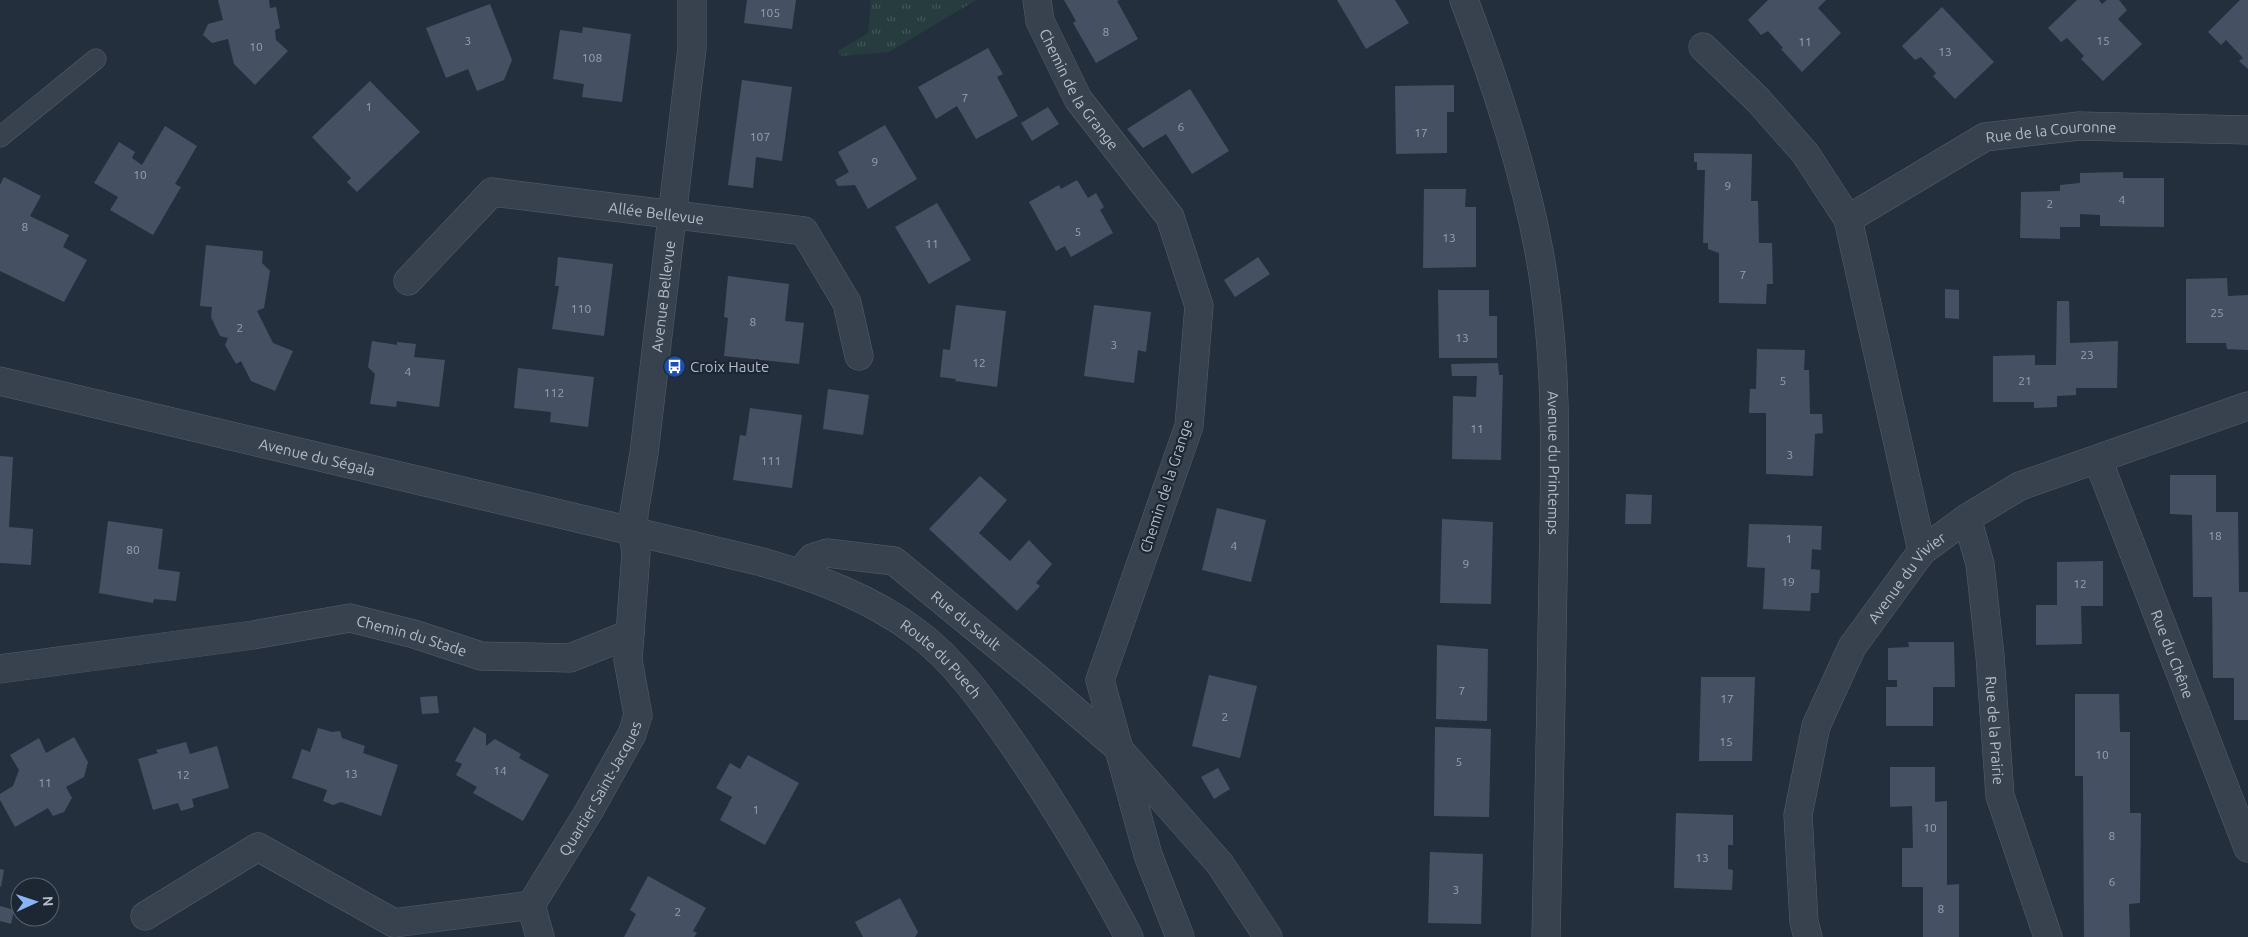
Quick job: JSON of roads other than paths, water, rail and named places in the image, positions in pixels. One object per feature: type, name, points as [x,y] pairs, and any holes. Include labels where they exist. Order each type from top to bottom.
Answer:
[{"type":"street","name":"Avenue Bellevue","points":[[633,533],[692,48],[692,0]]},
{"type":"street","name":"Chemin de la Grange","points":[[1037,0],[1040,21],[1078,99],[1170,217],[1199,306],[1189,426],[1100,680],[1116,746],[1148,855],[1180,937]]},
{"type":"street","name":"Avenue du Printemps","points":[[1464,0],[1494,79],[1523,179],[1539,251],[1552,346],[1555,461],[1546,937]]},
{"type":"street","points":[[1703,47],[1758,100],[1805,153],[1848,219],[1922,551]]},
{"type":"street","name":"Rue de la Couronne","points":[[1848,219],[1985,137],[2079,126],[2248,130]]},
{"type":"street","name":"Allée Bellevue","points":[[408,281],[492,192],[804,231],[847,302],[859,356]]},
{"type":"street","name":"Avenue du Ségala","points":[[0,381],[633,533]]},
{"type":"street","name":"Avenue du Vivier","points":[[1808,937],[1804,922],[1798,815],[1816,726],[1852,647],[1922,551],[1967,518],[2020,486],[2248,406]]},
{"type":"street","name":"Rue du Chêne","points":[[2098,460],[2248,848]]},
{"type":"street","name":"Rue de la Prairie","points":[[1967,518],[1980,564],[1990,656],[2000,796],[2048,937]]},
{"type":"street","points":[[630,634],[636,553],[633,533]]},
{"type":"street","name":"Route du Puech","points":[[633,533],[762,562],[800,574],[864,600],[916,632],[950,662],[983,701],[1040,782],[1103,887],[1129,937]]},
{"type":"street","name":"Rue du Sault","points":[[800,574],[812,558],[827,553],[894,561],[1037,678],[1116,746],[1220,864],[1268,937]]},
{"type":"street","name":"Chemin du Stade","points":[[0,670],[253,635],[350,618],[414,634],[481,656],[570,658],[630,634]]},
{"type":"street","name":"Quartier Saint-Jacques","points":[[531,904],[589,810],[632,734],[638,716],[628,660],[630,634]]},
{"type":"street","points":[[146,916],[258,847],[394,923],[531,904],[540,937]]},
{"type":"lane","points":[[0,137],[96,60]]},
{"type":"place","name":"Croix Haute","points":[[674,366]]}]
